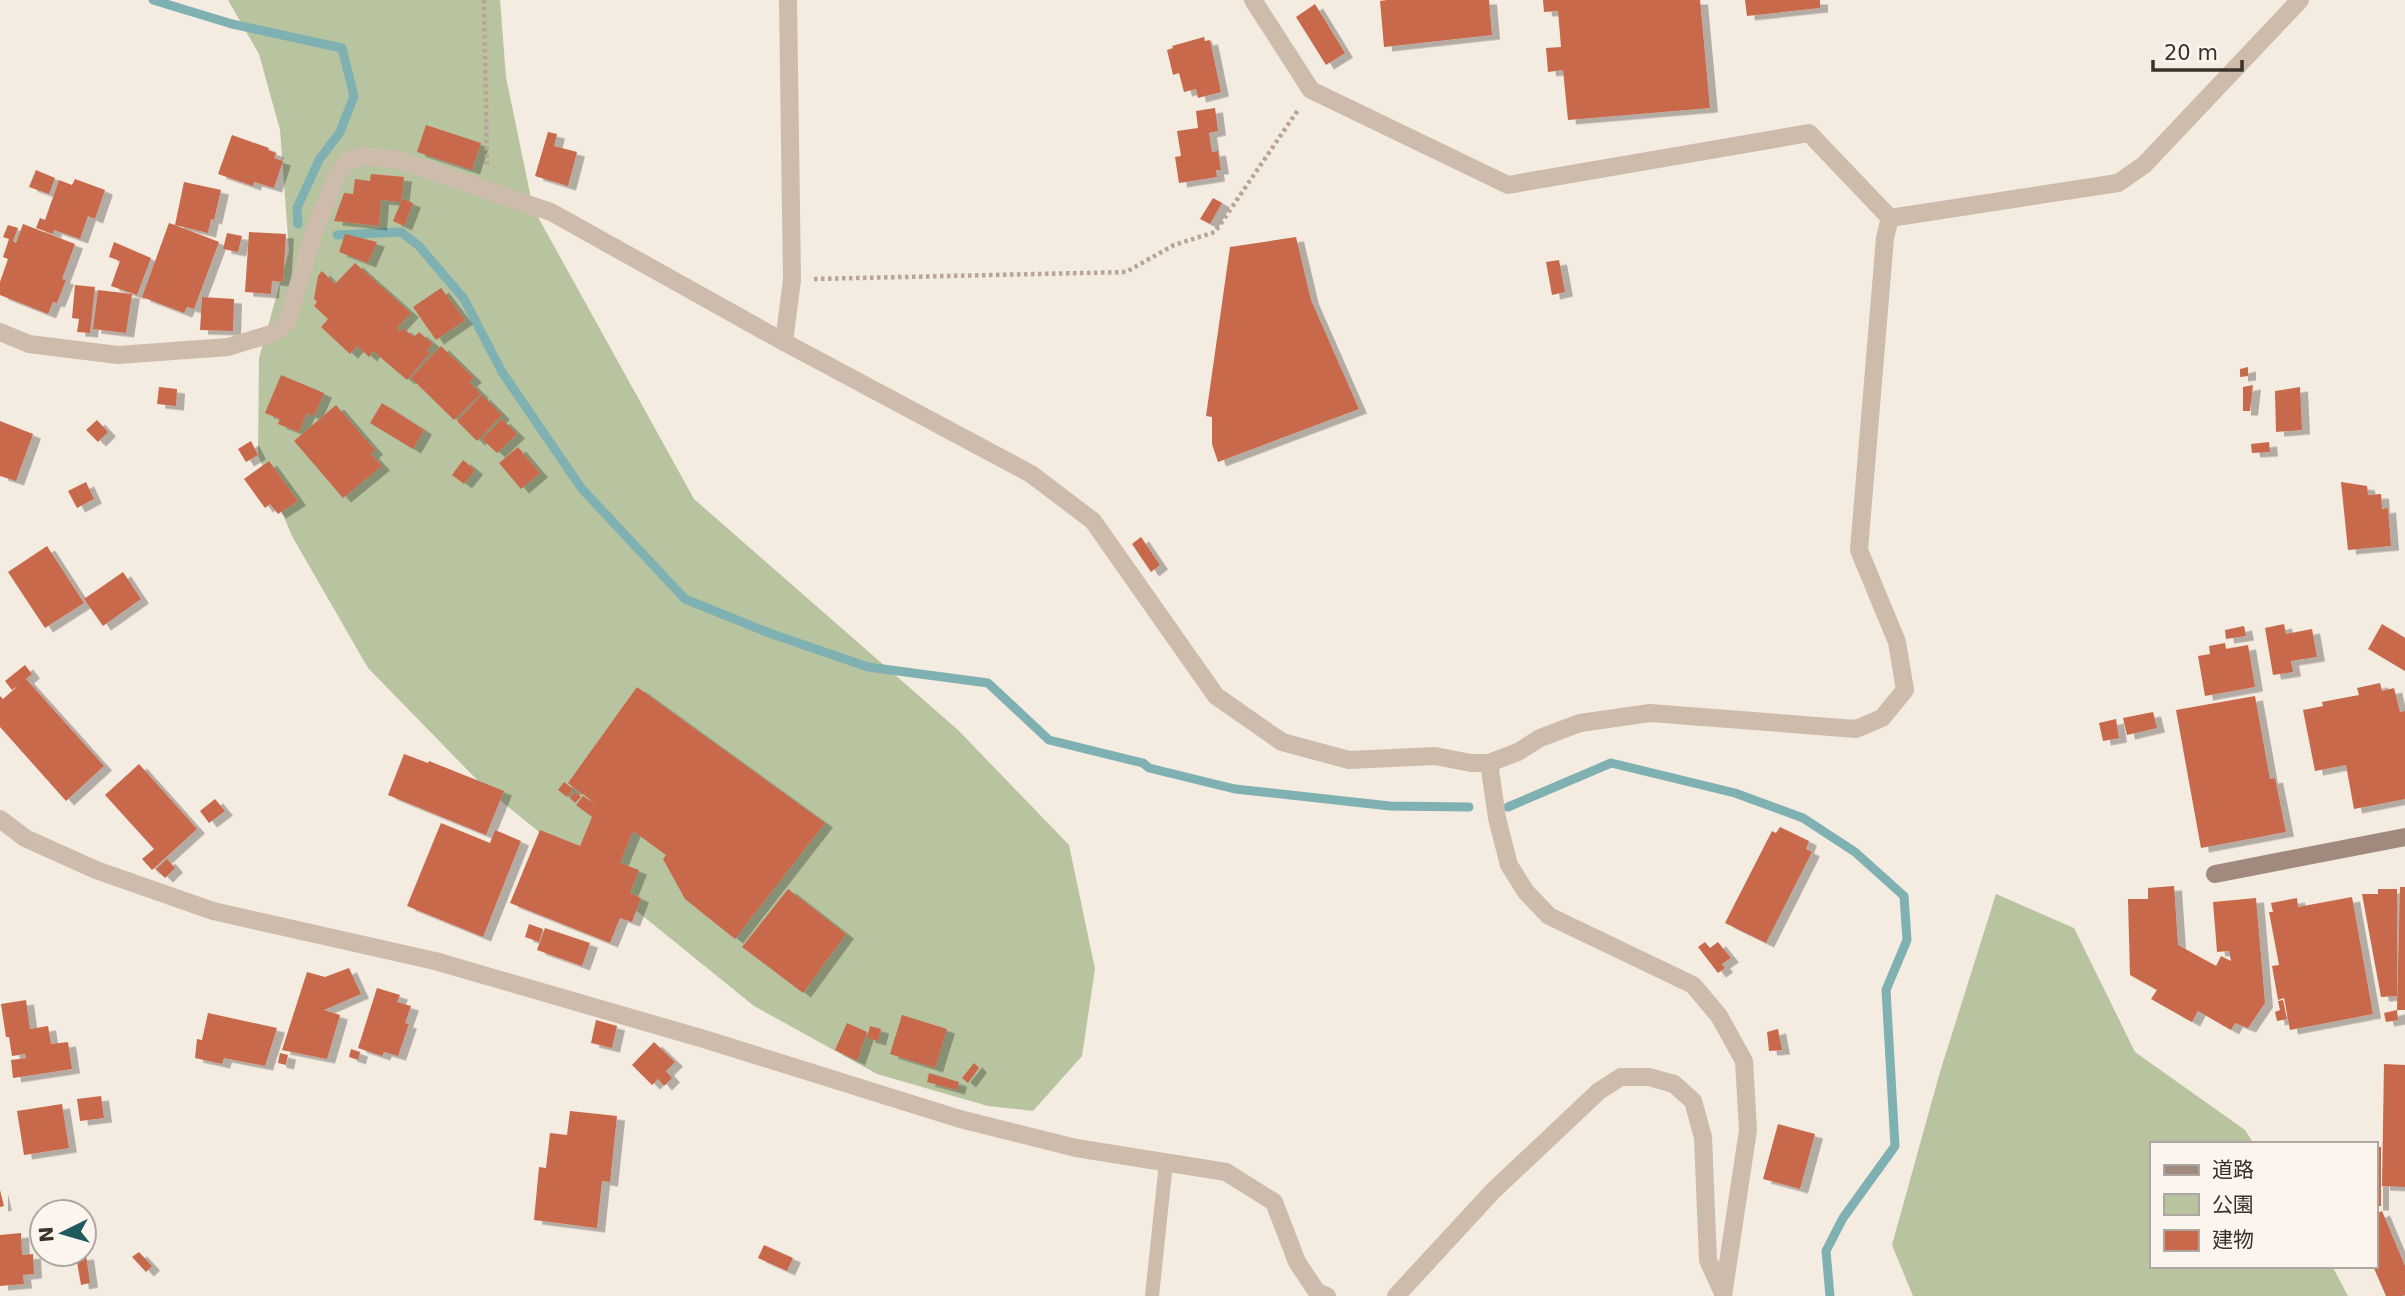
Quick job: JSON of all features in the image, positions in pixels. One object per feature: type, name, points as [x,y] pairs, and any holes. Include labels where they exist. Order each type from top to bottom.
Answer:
[{"type":"street","points":[[784,342],[792,280],[788,0]]},
{"type":"street","points":[[1253,0],[1311,90],[1508,185],[1809,133],[1890,218]]},
{"type":"street","points":[[1890,218],[2118,183],[2144,165],[2300,0]]},
{"type":"street","points":[[0,332],[29,344],[118,355],[228,347],[277,331],[287,322],[316,227],[337,176],[347,162],[363,156],[398,160],[551,212],[784,342],[1031,474],[1093,521],[1216,696],[1282,742],[1349,760],[1435,756],[1489,763],[1518,752],[1540,738],[1580,723],[1650,713],[1856,729],[1882,719],[1905,690],[1897,642],[1859,550],[1885,239],[1890,218]]},
{"type":"street","points":[[1489,763],[1497,818],[1509,865],[1526,892],[1549,916],[1693,985],[1719,1016],[1744,1061],[1748,1130],[1723,1293]]},
{"type":"street","points":[[0,819],[25,838],[96,870],[213,911],[435,961],[704,1039],[960,1119],[1076,1148],[1226,1172],[1274,1202],[1297,1262],[1317,1292],[1327,1296]]},
{"type":"street","points":[[2215,874],[2405,837]]},
{"type":"street","points":[[1396,1296],[1493,1191],[1599,1091],[1622,1077],[1649,1077],[1674,1084],[1693,1101],[1703,1138],[1708,1259],[1723,1293]]},
{"type":"lane","points":[[1152,1296],[1166,1163]]},
{"type":"path","points":[[484,0],[487,191]]},
{"type":"path","points":[[792,280],[1126,272],[1174,244],[1216,232],[1311,90]]},
{"type":"green space","points":[[228,0],[500,0],[506,77],[533,208],[694,499],[958,730],[1069,845],[1095,969],[1082,1056],[1033,1111],[988,1106],[877,1074],[754,1006],[485,788],[368,668],[292,536],[258,455],[259,358],[289,251],[280,130],[259,54]]},
{"type":"green space","points":[[1996,894],[2074,928],[2135,1052],[2245,1130],[2253,1142],[2150,1142],[2150,1268],[2333,1268],[2348,1296],[1913,1296],[1892,1245],[1940,1072]]},
{"type":"building","points":[[1489,0],[1492,35],[1384,47],[1380,1]]},
{"type":"building","points":[[1543,0],[1700,0],[1710,108],[1568,120],[1563,70],[1548,72],[1546,48],[1561,47],[1558,11],[1544,12]]},
{"type":"building","points":[[1745,0],[1820,0],[1820,8],[1747,16]]},
{"type":"building","points":[[1315,4],[1345,53],[1326,65],[1296,17]]},
{"type":"building","points":[[1204,37],[1205,41],[1210,40],[1221,92],[1198,98],[1196,89],[1184,92],[1179,73],[1173,75],[1167,50],[1173,48],[1172,46]]},
{"type":"building","points":[[1215,108],[1218,131],[1209,133],[1212,152],[1218,151],[1221,170],[1216,170],[1217,177],[1179,183],[1175,157],[1181,156],[1177,131],[1198,128],[1196,111]]},
{"type":"building","points":[[426,125],[481,143],[472,170],[417,152]]},
{"type":"building","points":[[548,132],[557,134],[554,146],[577,152],[568,186],[535,176]]},
{"type":"building","points":[[232,135],[269,148],[268,150],[276,153],[274,158],[283,161],[274,188],[254,182],[253,186],[218,174]]},
{"type":"building","points":[[36,170],[55,178],[49,194],[29,187]]},
{"type":"building","points":[[371,174],[404,177],[401,202],[381,200],[379,226],[334,221],[344,193],[353,194],[355,179],[370,181]]},
{"type":"building","points":[[75,179],[105,190],[95,219],[88,216],[80,239],[54,230],[53,234],[36,228],[40,218],[45,220],[59,180],[72,185]]},
{"type":"building","points":[[184,182],[221,190],[208,233],[175,225]]},
{"type":"building","points":[[1213,198],[1222,203],[1210,224],[1200,219]]},
{"type":"building","points":[[403,199],[413,203],[404,226],[393,221]]},
{"type":"building","points":[[169,223],[219,242],[194,309],[187,307],[184,313],[142,297]]},
{"type":"building","points":[[23,224],[75,244],[62,279],[66,280],[57,303],[53,302],[48,314],[0,295],[0,282],[8,259],[3,257],[9,239],[3,237],[8,225],[18,228],[13,241],[16,243]]},
{"type":"building","points":[[249,232],[286,234],[283,282],[272,281],[271,294],[245,292]]},
{"type":"building","points":[[227,233],[242,236],[238,252],[223,249]]},
{"type":"building","points":[[345,234],[377,242],[368,263],[339,252]]},
{"type":"building","points":[[1296,237],[1311,300],[1359,409],[1218,462],[1212,444],[1212,417],[1206,416],[1230,247]]},
{"type":"building","points":[[114,242],[151,258],[137,295],[111,286],[120,261],[109,257]]},
{"type":"building","points":[[1559,260],[1565,292],[1552,295],[1546,262]]},
{"type":"building","points":[[355,263],[411,313],[397,328],[400,332],[403,328],[414,337],[419,332],[433,344],[427,350],[430,353],[407,380],[373,351],[369,357],[357,346],[350,354],[321,327],[328,319],[314,306],[317,302],[314,299],[318,276],[322,271],[335,284]]},
{"type":"building","points":[[75,285],[95,287],[90,333],[77,332],[79,319],[72,318]]},
{"type":"building","points":[[441,288],[465,320],[436,340],[413,307]]},
{"type":"building","points":[[98,290],[132,294],[126,333],[93,329]]},
{"type":"building","points":[[202,297],[234,299],[233,331],[200,330]]},
{"type":"building","points":[[441,346],[474,378],[469,382],[481,394],[454,420],[411,378]]},
{"type":"building","points":[[2248,367],[2248,376],[2240,377],[2240,369]]},
{"type":"building","points":[[281,375],[324,393],[314,416],[307,413],[299,432],[278,424],[280,419],[265,413]]},
{"type":"building","points":[[2253,385],[2250,411],[2243,411],[2243,387]]},
{"type":"building","points":[[159,387],[177,389],[176,406],[157,404]]},
{"type":"building","points":[[2300,387],[2302,430],[2276,432],[2275,391]]},
{"type":"building","points":[[482,395],[502,415],[477,441],[457,421]]},
{"type":"building","points":[[382,403],[424,430],[413,449],[370,423]]},
{"type":"building","points":[[336,405],[375,450],[371,454],[382,466],[343,498],[294,441]]},
{"type":"building","points":[[502,419],[517,434],[497,453],[482,439]]},
{"type":"building","points":[[97,420],[108,432],[98,442],[86,430]]},
{"type":"building","points":[[0,421],[33,434],[16,481],[0,476]]},
{"type":"building","points":[[251,441],[258,455],[246,462],[238,449]]},
{"type":"building","points":[[2269,442],[2270,452],[2252,453],[2251,444]]},
{"type":"building","points":[[518,447],[540,473],[521,489],[499,463]]},
{"type":"building","points":[[463,460],[475,470],[464,484],[452,475]]},
{"type":"building","points":[[269,461],[298,501],[278,514],[270,504],[265,508],[244,479]]},
{"type":"building","points":[[86,482],[94,499],[77,508],[68,491]]},
{"type":"building","points":[[2341,482],[2367,486],[2368,495],[2381,494],[2382,509],[2388,508],[2391,546],[2348,550]]},
{"type":"building","points":[[1141,537],[1160,565],[1151,572],[1132,544]]},
{"type":"building","points":[[47,546],[84,603],[45,628],[8,572]]},
{"type":"building","points":[[123,572],[141,599],[103,626],[84,599]]},
{"type":"building","points":[[2284,624],[2286,634],[2312,629],[2317,657],[2291,661],[2293,672],[2273,675],[2265,628]]},
{"type":"building","points":[[2382,624],[2405,638],[2405,671],[2368,649]]},
{"type":"building","points":[[2244,626],[2246,636],[2226,639],[2225,630]]},
{"type":"building","points":[[2225,643],[2226,649],[2248,645],[2255,687],[2205,696],[2198,656],[2210,654],[2209,646]]},
{"type":"building","points":[[25,665],[32,674],[26,679],[104,766],[66,801],[0,727],[0,696],[3,699],[19,685],[12,690],[5,681]]},
{"type":"building","points":[[2380,683],[2382,691],[2394,688],[2400,712],[2405,711],[2405,799],[2354,809],[2346,765],[2315,771],[2303,710],[2323,706],[2322,702],[2359,695],[2357,688]]},
{"type":"building","points":[[637,687],[825,823],[735,939],[685,899],[663,859],[666,855],[633,831],[620,863],[639,870],[630,893],[641,898],[632,922],[620,918],[610,943],[510,903],[540,830],[580,846],[592,817],[576,805],[583,796],[597,805],[584,795],[585,792],[583,795],[568,783]]},
{"type":"building","points":[[2255,696],[2270,779],[2275,778],[2286,832],[2201,848],[2176,710]]},
{"type":"building","points":[[2153,712],[2157,728],[2127,735],[2123,718]]},
{"type":"building","points":[[2116,719],[2119,738],[2103,741],[2099,723]]},
{"type":"building","points":[[404,754],[428,763],[429,761],[504,791],[486,835],[388,795]]},
{"type":"building","points":[[139,764],[197,829],[152,870],[142,859],[154,849],[105,795]]},
{"type":"building","points":[[564,782],[573,789],[567,797],[558,790]]},
{"type":"building","points":[[575,792],[581,797],[575,803],[570,798]]},
{"type":"building","points":[[215,799],[225,811],[209,823],[200,811]]},
{"type":"building","points":[[441,823],[490,843],[495,830],[521,841],[483,937],[407,906]]},
{"type":"building","points":[[1780,827],[1809,841],[1806,849],[1812,852],[1766,943],[1725,923],[1772,831],[1776,833]]},
{"type":"building","points":[[167,859],[175,868],[165,878],[156,869]]},
{"type":"building","points":[[2174,886],[2178,945],[2216,966],[2221,956],[2231,961],[2229,951],[2217,952],[2213,902],[2256,898],[2265,1003],[2248,1028],[2235,1023],[2231,1030],[2198,1011],[2192,1022],[2151,999],[2157,990],[2130,975],[2128,899],[2148,899],[2148,888]]},
{"type":"building","points":[[2400,887],[2405,887],[2405,1010],[2397,1010]]},
{"type":"building","points":[[788,889],[846,934],[803,993],[742,947]]},
{"type":"building","points":[[2378,889],[2397,889],[2397,996],[2381,997],[2362,894],[2378,894]]},
{"type":"building","points":[[2352,897],[2373,1014],[2290,1030],[2284,998],[2278,1000],[2272,966],[2279,965],[2269,912],[2273,912],[2271,903],[2297,898],[2298,907]]},
{"type":"building","points":[[529,924],[543,929],[539,942],[525,937]]},
{"type":"building","points":[[545,928],[590,943],[582,966],[537,950]]},
{"type":"building","points":[[1705,942],[1710,948],[1718,942],[1731,958],[1722,964],[1725,968],[1718,973],[1698,947]]},
{"type":"building","points":[[349,968],[361,994],[324,1010],[340,1015],[327,1059],[282,1050],[307,972],[325,977]]},
{"type":"building","points":[[377,988],[400,995],[397,1002],[411,1006],[405,1023],[409,1024],[398,1056],[384,1052],[382,1056],[358,1048]]},
{"type":"building","points":[[26,1000],[30,1029],[48,1026],[51,1044],[68,1042],[72,1069],[13,1078],[11,1060],[26,1058],[25,1054],[12,1056],[1,1004]]},
{"type":"building","points":[[2283,1000],[2287,1019],[2277,1021],[2275,1012],[2280,1010],[2278,1001]]},
{"type":"building","points":[[2397,1010],[2398,1020],[2386,1022],[2384,1013]]},
{"type":"building","points":[[208,1013],[277,1028],[265,1066],[224,1058],[222,1064],[195,1058],[197,1039],[202,1040]]},
{"type":"building","points":[[902,1015],[947,1029],[935,1068],[890,1054]]},
{"type":"building","points":[[596,1020],[617,1026],[612,1048],[591,1043]]},
{"type":"building","points":[[847,1023],[867,1032],[857,1061],[835,1050]]},
{"type":"building","points":[[870,1026],[881,1029],[878,1041],[867,1038]]},
{"type":"building","points":[[1778,1029],[1782,1050],[1769,1051],[1767,1032]]},
{"type":"building","points":[[654,1042],[675,1062],[666,1071],[672,1078],[664,1086],[658,1079],[652,1085],[632,1065]]},
{"type":"building","points":[[351,1049],[360,1052],[358,1060],[349,1057]]},
{"type":"building","points":[[280,1053],[288,1055],[286,1065],[278,1063]]},
{"type":"building","points":[[974,1063],[979,1068],[968,1083],[962,1078]]},
{"type":"building","points":[[2384,1064],[2405,1065],[2405,1187],[2382,1186]]},
{"type":"building","points":[[929,1073],[959,1082],[957,1090],[927,1082]]},
{"type":"building","points":[[101,1096],[104,1118],[80,1121],[77,1099]]},
{"type":"building","points":[[62,1104],[69,1148],[24,1155],[17,1111]]},
{"type":"building","points":[[570,1111],[617,1116],[610,1182],[602,1181],[597,1228],[534,1220],[539,1167],[546,1168],[550,1133],[567,1135]]},
{"type":"building","points":[[1778,1124],[1815,1134],[1800,1189],[1763,1179]]},
{"type":"building","points":[[2377,1147],[2381,1147],[2381,1206],[2377,1206]]},
{"type":"building","points":[[0,1190],[4,1206],[0,1207]]},
{"type":"building","points":[[2382,1211],[2405,1266],[2405,1295],[2402,1296],[2386,1296],[2374,1268],[2377,1268],[2377,1213]]},
{"type":"building","points":[[21,1233],[22,1255],[28,1254],[28,1268],[34,1268],[34,1274],[23,1275],[24,1284],[0,1286],[0,1235]]},
{"type":"building","points":[[764,1245],[793,1258],[787,1271],[758,1258]]},
{"type":"building","points":[[139,1252],[152,1266],[146,1272],[132,1257]]},
{"type":"building","points":[[78,1268],[88,1268],[90,1283],[81,1285]]},
{"type":"waterway","points":[[153,0],[232,24],[342,48],[354,96],[340,132],[319,160],[297,208],[298,224]]},
{"type":"waterway","points":[[337,235],[401,232],[419,246],[464,299],[502,372],[582,489],[685,599],[772,634],[868,667],[988,683],[1049,740],[1143,763],[1149,768],[1235,789],[1390,806],[1469,807]]},
{"type":"waterway","points":[[1508,807],[1611,763],[1735,793],[1803,818],[1855,852],[1904,896],[1907,940],[1886,990],[1895,1146],[1843,1218],[1826,1251],[1830,1296]]}]
